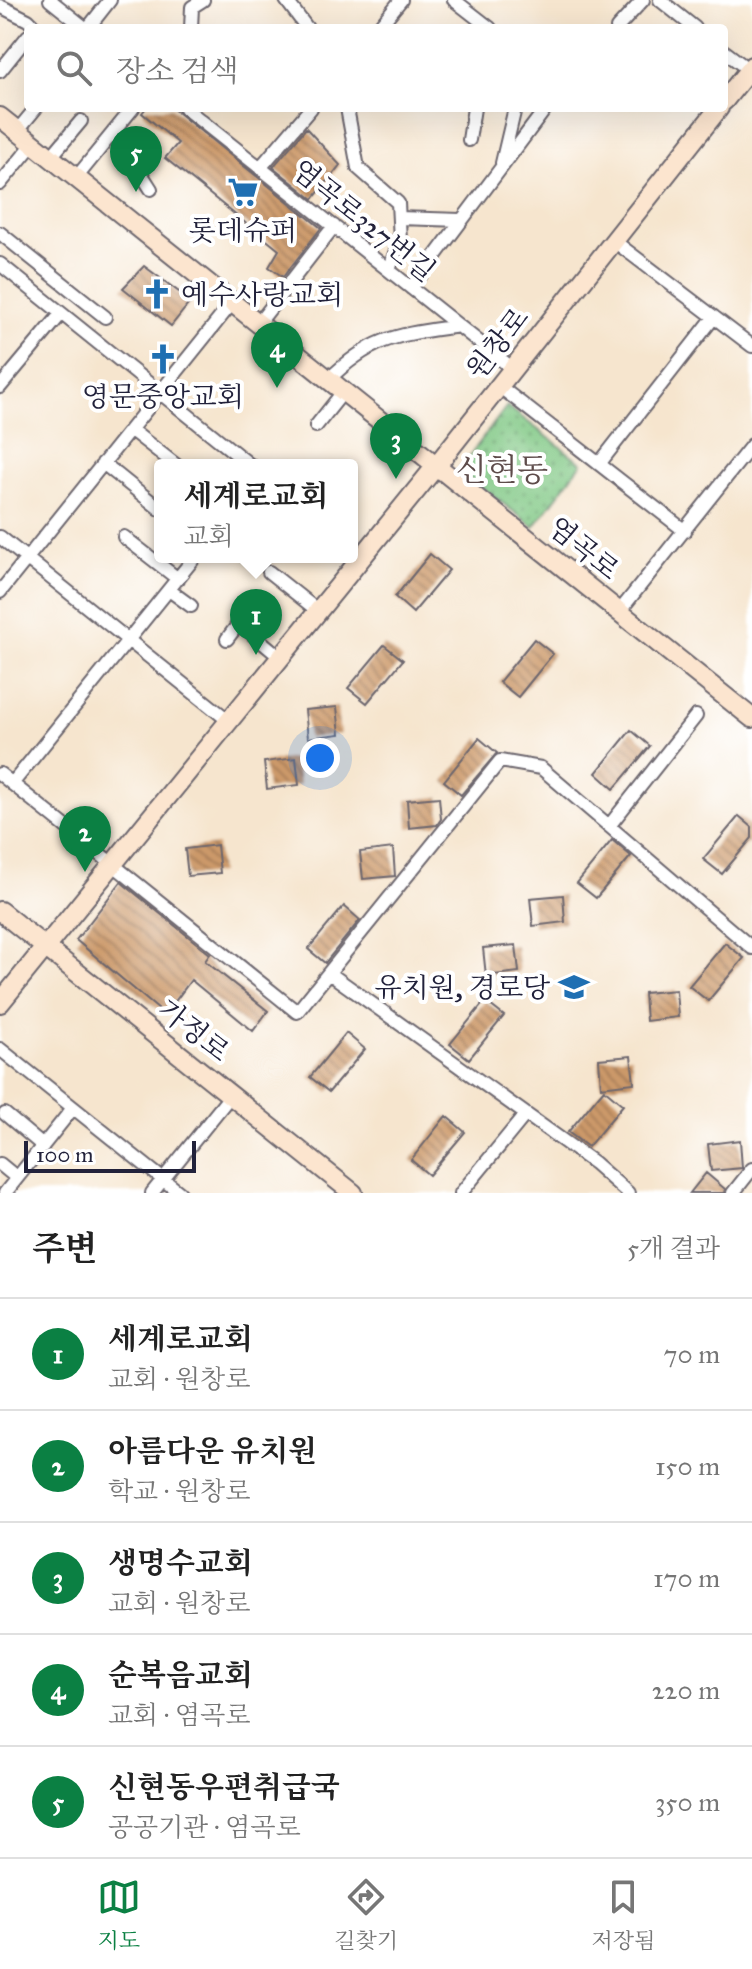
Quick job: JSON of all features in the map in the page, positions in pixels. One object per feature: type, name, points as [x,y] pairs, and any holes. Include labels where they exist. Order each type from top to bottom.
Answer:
[{"type":"street","points":[[50,0],[81,24]]},
{"type":"street","points":[[89,24],[110,0]]},
{"type":"street","points":[[191,24],[192,7],[203,0]]},
{"type":"street","points":[[286,0],[304,24]]},
{"type":"street","points":[[381,24],[401,0]]},
{"type":"street","points":[[454,0],[485,24]]},
{"type":"street","points":[[621,24],[643,0]]},
{"type":"street","points":[[660,0],[690,24]]},
{"type":"street","points":[[0,6],[29,24]]},
{"type":"street","points":[[0,71],[24,41]]},
{"type":"street","points":[[728,54],[750,68],[728,96]]},
{"type":"street","points":[[17,131],[33,112]]},
{"type":"street","points":[[76,178],[130,112]]},
{"type":"street","name":"염곡로327번길","points":[[190,112],[513,369]]},
{"type":"street","points":[[260,168],[307,112]]},
{"type":"street","points":[[351,112],[358,168],[398,203],[400,240],[389,270]]},
{"type":"street","points":[[469,140],[473,112]]},
{"type":"street","points":[[501,168],[514,112]]},
{"type":"street","points":[[411,288],[543,112]]},
{"type":"street","name":"원창로","points":[[358,551],[436,466],[716,112]]},
{"type":"street","name":"염곡로","points":[[0,117],[752,718]]},
{"type":"street","points":[[50,158],[81,121]]},
{"type":"street","points":[[114,131],[151,189]]},
{"type":"street","points":[[0,184],[33,144]]},
{"type":"street","points":[[399,218],[461,220]]},
{"type":"street","points":[[258,324],[334,226]]},
{"type":"street","points":[[0,233],[105,317]]},
{"type":"street","points":[[614,241],[752,346]]},
{"type":"street","points":[[0,264],[242,459]]},
{"type":"street","points":[[0,592],[232,303]]},
{"type":"street","points":[[0,387],[61,314]]},
{"type":"street","points":[[599,464],[714,317]]},
{"type":"street","points":[[316,426],[345,364],[389,336],[459,326]]},
{"type":"street","points":[[499,386],[685,531]]},
{"type":"street","points":[[131,430],[168,459]]},
{"type":"street","points":[[619,612],[749,455]]},
{"type":"street","points":[[103,463],[154,504]]},
{"type":"street","points":[[0,537],[229,721]]},
{"type":"street","points":[[124,537],[154,560]]},
{"type":"street","points":[[157,563],[178,579]]},
{"type":"street","points":[[12,784],[190,563]]},
{"type":"street","name":"원창로","points":[[0,1003],[318,611],[350,563]]},
{"type":"street","points":[[269,572],[318,611]]},
{"type":"street","points":[[169,590],[191,606]]},
{"type":"street","points":[[227,639],[239,623],[280,657]]},
{"type":"street","points":[[609,826],[696,716]]},
{"type":"street","points":[[0,774],[297,1012],[500,761],[541,768],[752,948]]},
{"type":"street","name":"가정로","points":[[0,911],[353,1193]]},
{"type":"street","points":[[329,973],[594,1163],[628,1193]]},
{"type":"street","points":[[0,1049],[180,1193]]},
{"type":"street","points":[[152,1193],[231,1095]]},
{"type":"street","points":[[5,1193],[73,1108]]},
{"type":"street","points":[[5,1114],[43,1146]]},
{"type":"street","points":[[461,1193],[525,1115]]},
{"type":"street","points":[[0,1164],[17,1178]]},
{"type":"street","points":[[733,1193],[752,1169]]},
{"type":"green space","points":[[507,406],[582,463],[534,527],[459,470]]},
{"type":"building","name":"롯데슈퍼","points":[[177,112],[321,228],[283,277],[269,267],[279,250],[165,158],[178,143],[142,113]]},
{"type":"building","points":[[306,128],[340,165],[313,199],[273,167]]},
{"type":"building","name":"예수사랑교회","points":[[144,266],[191,301],[171,326],[123,288]]},
{"type":"building","points":[[430,554],[449,570],[413,613],[395,597]]},
{"type":"building","points":[[534,639],[553,654],[518,697],[499,682]]},
{"type":"building","points":[[384,645],[403,660],[367,703],[348,688]]},
{"type":"building","points":[[337,707],[340,734],[308,738],[305,710]]},
{"type":"building","points":[[631,730],[650,746],[614,789],[596,773]]},
{"type":"building","points":[[479,738],[497,753],[461,795],[444,781]]},
{"type":"building","points":[[296,758],[299,785],[267,789],[264,762]]},
{"type":"building","points":[[439,797],[441,819],[437,825],[409,828],[407,800]]},
{"type":"building","points":[[739,816],[752,827],[752,838],[722,874],[703,859]]},
{"type":"building","points":[[612,840],[631,856],[596,898],[577,883]]},
{"type":"building","points":[[217,845],[220,873],[188,876],[185,849]]},
{"type":"building","points":[[393,848],[395,876],[363,879],[360,852]]},
{"type":"building","points":[[121,882],[210,954],[205,961],[268,1011],[253,1031],[191,980],[165,1015],[76,940]]},
{"type":"building","points":[[563,895],[565,922],[533,926],[530,898]]},
{"type":"building","points":[[344,906],[360,920],[325,963],[308,949]]},
{"type":"building","points":[[725,943],[744,958],[708,1001],[689,986]]},
{"type":"building","points":[[516,945],[519,972],[486,976],[483,948]]},
{"type":"building","points":[[676,990],[678,1017],[646,1021],[644,993]]},
{"type":"building","points":[[485,1001],[504,1016],[469,1059],[450,1044]]},
{"type":"building","points":[[346,1033],[365,1049],[329,1092],[310,1077]]},
{"type":"building","points":[[631,1056],[634,1083],[601,1087],[599,1059]]},
{"type":"building","points":[[604,1089],[623,1105],[588,1147],[568,1132]]},
{"type":"building","points":[[446,1116],[465,1132],[429,1175],[411,1160]]},
{"type":"building","points":[[740,1140],[742,1168],[711,1171],[708,1144]]},
{"type":"building","points":[[706,1173],[725,1189],[724,1193],[690,1193]]},
{"type":"place","name":"신현동우편취급국","points":[[136,192]]},
{"type":"place","name":"롯데슈퍼","points":[[243,192]]},
{"type":"place","name":"예수사랑교회","points":[[157,294]]},
{"type":"place","name":"영문중앙교회","points":[[163,359]]},
{"type":"place","name":"순복음교회","points":[[277,388]]},
{"type":"place","name":"생명수교회","points":[[396,479]]},
{"type":"place","name":"세계로교회","points":[[256,655]]},
{"type":"place","name":"아름다운 유치원","points":[[85,872]]},
{"type":"place","name":"유치원, 경로당","points":[[574,987]]},
{"type":"district","name":"신현동","points":[[502,470]]}]
